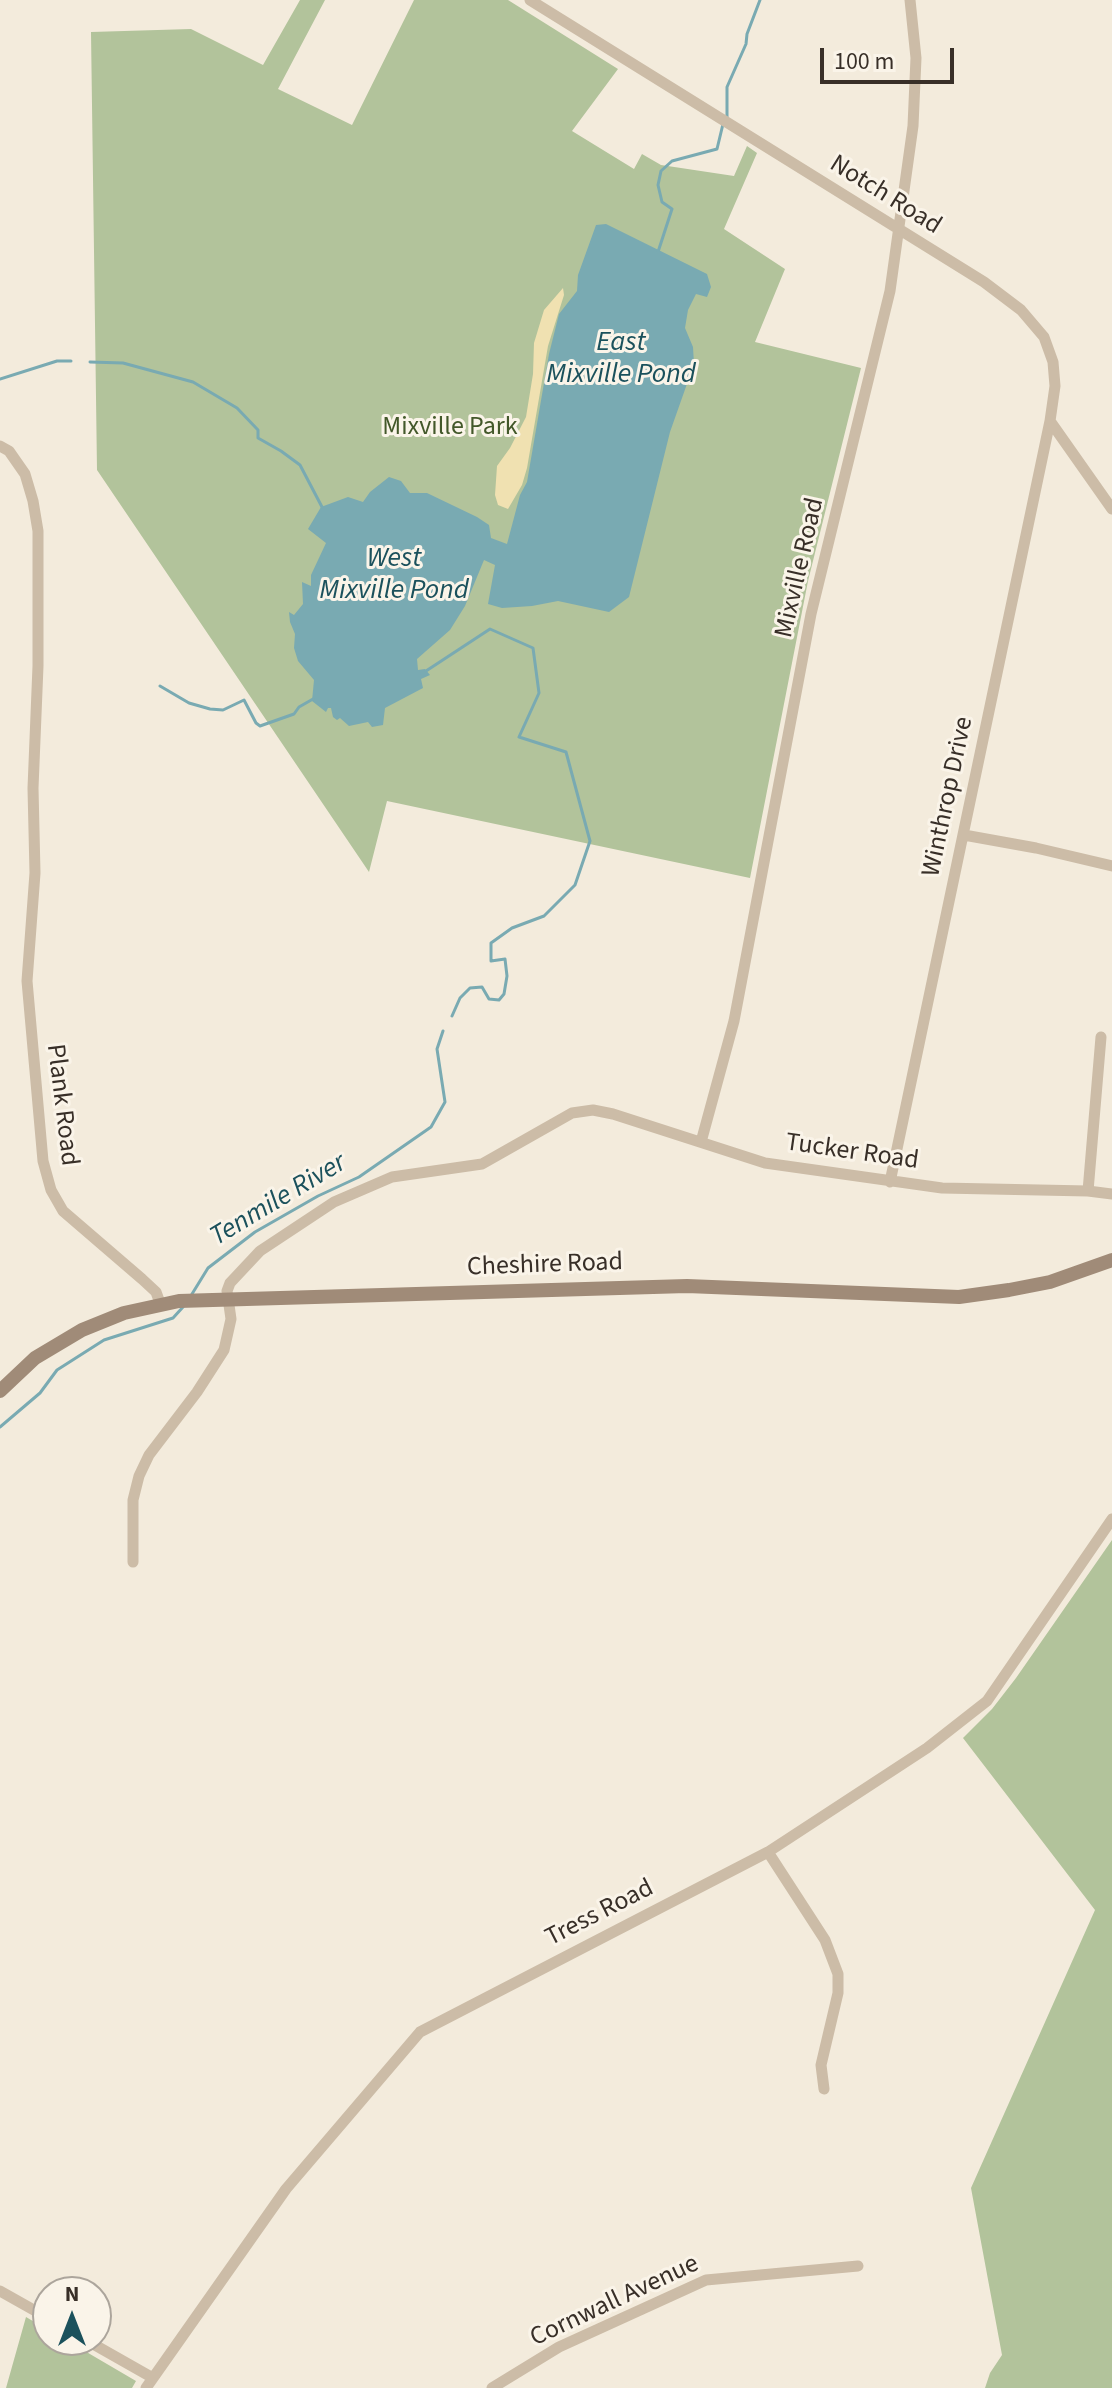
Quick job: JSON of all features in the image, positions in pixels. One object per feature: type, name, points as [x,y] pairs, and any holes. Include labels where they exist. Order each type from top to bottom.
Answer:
[{"type":"main road","name":"Cheshire Road","points":[[0,1391],[35,1358],[82,1330],[160,1303],[228,1298],[687,1286],[959,1297],[1050,1282],[1112,1260]]},
{"type":"street","name":"Notch Road","points":[[530,0],[984,282],[1021,310],[1044,337],[1053,362],[1055,386],[1050,421]]},
{"type":"street","name":"Mixville Road","points":[[701,1142],[734,1021],[811,614],[890,291],[913,126],[916,58],[910,0]]},
{"type":"street","points":[[1050,421],[1112,509]]},
{"type":"street","name":"Winthrop Drive","points":[[890,1182],[1050,421]]},
{"type":"street","name":"Plank Road","points":[[0,446],[9,451],[25,474],[38,531],[38,666],[33,788],[35,873],[27,981],[43,1161],[51,1190],[63,1211],[156,1292],[160,1303]]},
{"type":"street","points":[[964,835],[1112,866]]},
{"type":"street","points":[[1088,1191],[1101,1037]]},
{"type":"street","name":"Tucker Road","points":[[228,1298],[230,1283],[260,1251],[334,1202],[392,1177],[482,1164],[572,1113],[593,1110],[765,1163],[942,1188],[1112,1194]]},
{"type":"street","points":[[133,1562],[133,1500],[139,1476],[149,1455],[197,1392],[224,1350],[231,1319],[228,1298]]},
{"type":"street","name":"Tress Road","points":[[149,2383],[286,2189],[420,2032],[768,1852],[927,1748],[987,1701],[1112,1519]]},
{"type":"street","points":[[768,1852],[825,1940],[838,1974],[838,1993],[821,2065],[824,2089]]},
{"type":"street","name":"Cornwall Avenue","points":[[492,2388],[559,2347],[706,2280],[858,2266]]},
{"type":"street","points":[[0,2291],[32,2309]]},
{"type":"street","points":[[109,2356],[149,2383]]},
{"type":"green space","name":"Mixville Park","points":[[300,0],[325,0],[278,89],[352,125],[414,0],[508,0],[618,69],[572,131],[634,169],[642,154],[661,165],[734,176],[747,146],[757,153],[724,229],[785,269],[755,342],[861,368],[808,581],[750,878],[387,801],[369,872],[97,470],[91,32],[191,29],[263,65]]},
{"type":"green space","points":[[1112,1540],[1112,2388],[985,2388],[990,2373],[1002,2355],[971,2188],[1095,1910],[963,1738],[992,1709],[1016,1678]]},
{"type":"green space","points":[[26,2317],[32,2321],[32,2356],[93,2356],[136,2381],[132,2388],[6,2388]]},
{"type":"sand","points":[[563,288],[564,295],[548,346],[527,468],[522,485],[508,509],[498,505],[495,495],[497,466],[526,417],[534,343],[544,310]]},
{"type":"water","name":"East Mixville Pond","points":[[606,224],[707,274],[711,287],[707,297],[696,294],[688,310],[685,328],[693,347],[694,364],[670,432],[629,597],[609,612],[558,601],[502,608],[488,604],[495,565],[484,560],[465,606],[450,630],[417,659],[418,670],[425,669],[430,675],[421,679],[423,688],[385,708],[383,725],[372,727],[368,722],[349,726],[340,718],[337,720],[331,708],[326,712],[312,701],[314,680],[298,661],[294,648],[295,634],[290,622],[289,612],[294,615],[303,604],[302,582],[311,586],[311,575],[326,543],[308,529],[321,507],[348,497],[363,502],[389,477],[401,481],[410,493],[427,493],[477,517],[489,525],[491,538],[507,544],[520,495],[527,482],[559,314],[577,291],[578,275],[596,225]]},
{"type":"waterway","name":"Tenmile River","points":[[727,117],[727,87],[746,44],[760,0]]},
{"type":"waterway","name":"Tenmile River","points":[[658,252],[672,209],[662,202],[658,185],[661,171],[672,161],[717,149],[723,124]]},
{"type":"waterway","points":[[0,379],[57,361],[71,361]]},
{"type":"waterway","points":[[90,362],[123,363],[193,382],[237,408],[258,430],[258,438],[300,465],[322,507]]},
{"type":"waterway","name":"Tenmile River","points":[[426,671],[490,629],[533,648],[539,693],[519,737],[566,752],[590,841],[575,885],[544,916],[512,928],[491,943],[491,961],[505,959],[507,976],[504,994],[499,1000],[489,999],[482,987],[470,988],[460,998],[452,1016]]},
{"type":"waterway","points":[[160,686],[189,703],[210,709],[223,710],[244,700],[260,726],[294,714],[313,699]]},
{"type":"waterway","name":"Tenmile River","points":[[192,1294],[208,1268],[255,1232],[359,1177],[431,1127],[445,1102],[437,1049],[443,1031]]},
{"type":"waterway","name":"Tenmile River","points":[[0,1427],[40,1393],[57,1370],[104,1340],[173,1318],[183,1307]]},
{"type":"water label","name":"West Mixville Pond","points":[[394,576]]}]
